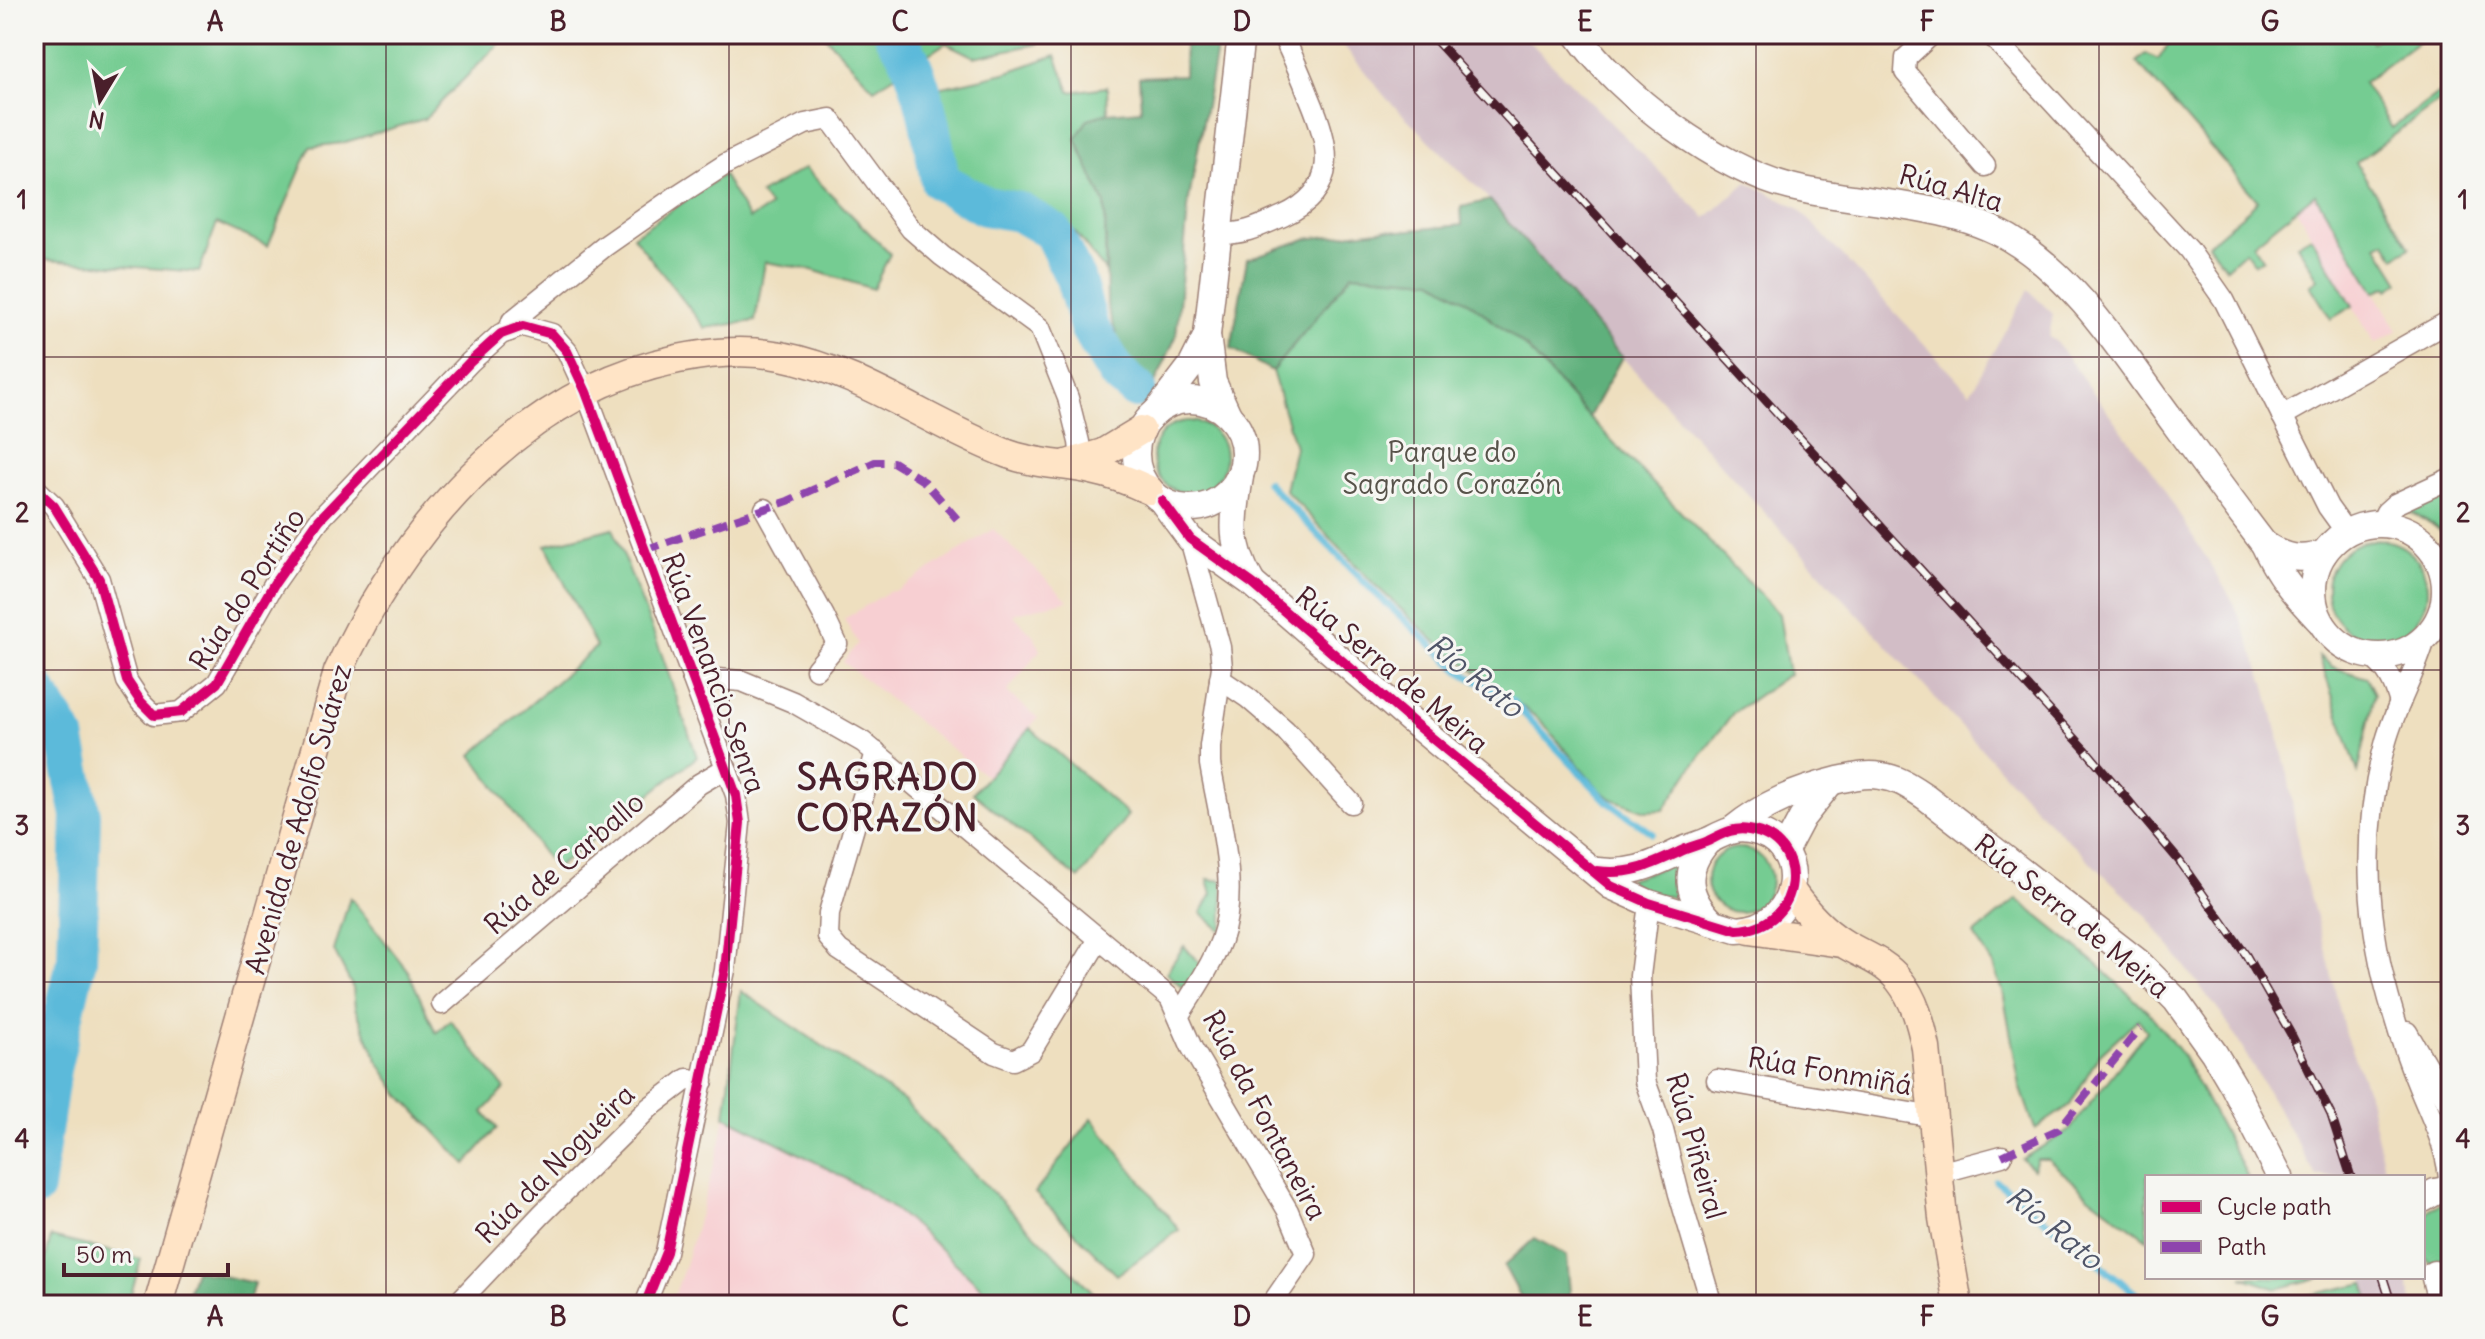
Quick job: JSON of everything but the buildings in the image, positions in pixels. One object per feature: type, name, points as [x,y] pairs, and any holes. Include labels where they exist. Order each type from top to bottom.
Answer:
[{"type":"main road","name":"Avenida de Adolfo Suárez","points":[[158,1305],[338,672],[359,627],[420,533],[485,463],[522,434],[586,392],[629,372],[697,355],[737,351],[781,356],[822,366],[1008,454],[1039,462],[1070,462],[1117,477],[1155,495]]},
{"type":"main road","points":[[1070,462],[1118,445],[1149,421]]},
{"type":"main road","name":"Rúa Serra de Meira","points":[[1791,891],[1807,913],[1842,943],[1882,963],[1898,978],[1911,998],[1926,1048],[1943,1218],[1958,1305]]},
{"type":"main road","name":"Rúa Serra de Meira","points":[[1750,930],[1842,943]]},
{"type":"street","points":[[1207,335],[1192,365],[1149,421],[1136,445],[1140,477],[1155,495],[1176,507],[1207,506],[1231,491],[1244,459],[1243,443],[1237,428],[1213,382],[1207,335],[1241,34]]},
{"type":"street","points":[[1218,234],[1245,233],[1302,207],[1320,188],[1328,164],[1322,128],[1282,34]]},
{"type":"street","name":"Rúa Alta","points":[[1577,34],[1618,81],[1711,154],[1752,174],[1793,187],[1877,200],[1962,220],[1998,232],[2050,266],[2112,340],[2264,544],[2286,583],[2319,620]]},
{"type":"street","points":[[1932,34],[1906,58],[1905,72],[1985,166]]},
{"type":"street","points":[[1990,34],[2189,250],[2224,300],[2328,507],[2346,532]]},
{"type":"street","points":[[509,331],[512,321],[565,278],[678,195],[726,164],[805,124],[830,119],[911,229],[942,256],[1040,328],[1068,398],[1079,442],[1070,462]]},
{"type":"street","points":[[2282,416],[2451,320]]},
{"type":"street","points":[[509,331],[523,326],[552,334],[567,351],[586,392]]},
{"type":"street","name":"Rúa do Portiño","points":[[34,487],[54,506],[99,579],[127,681],[154,715],[181,712],[217,683],[274,584],[319,520],[470,362],[501,334],[509,331]]},
{"type":"street","name":"Rúa Venancio Senra","points":[[586,392],[736,795],[740,823],[725,970],[666,1252],[645,1305]]},
{"type":"street","points":[[1149,421],[1171,404],[1186,400],[1215,406],[1228,415]]},
{"type":"street","name":"Rúa Serra de Meira","points":[[1240,475],[1235,547],[1253,584]]},
{"type":"street","points":[[2380,524],[2395,504],[2451,478]]},
{"type":"street","name":"Rúa Serra de Meira","points":[[1155,495],[1190,539],[1253,584],[1415,724],[1597,871],[1611,886],[1649,903],[1737,930],[1750,930]]},
{"type":"street","points":[[765,509],[837,644],[816,669]]},
{"type":"street","points":[[2380,524],[2399,527],[2417,535],[2431,548],[2444,575],[2448,606],[2425,639],[2409,650],[2390,656],[2370,656],[2349,650],[2332,637],[2319,620],[2312,585],[2316,568],[2334,541],[2362,526],[2380,524]]},
{"type":"street","name":"Rúa da Fontaneira","points":[[1190,539],[1220,647],[1222,667],[1210,764],[1229,884],[1221,941],[1179,1015],[1192,1048],[1288,1211],[1306,1254],[1271,1305]]},
{"type":"street","points":[[2264,544],[2287,557],[2305,558],[2324,553]]},
{"type":"street","points":[[2425,639],[2418,665],[2385,744],[2371,816],[2369,864],[2372,928],[2382,979],[2409,1064],[2448,1163],[2450,1189],[2425,1198]]},
{"type":"street","points":[[2370,656],[2394,680],[2400,703]]},
{"type":"street","points":[[692,677],[742,681],[793,702],[863,742],[1170,998],[1179,1015]]},
{"type":"street","points":[[1220,679],[1285,730],[1351,803]]},
{"type":"street","points":[[876,752],[829,913],[828,937],[839,950],[994,1053],[1013,1060],[1031,1051],[1099,939]]},
{"type":"street","name":"Rúa de Carballo","points":[[442,1004],[699,784],[726,768]]},
{"type":"street","name":"Rúa Serra de Meira","points":[[1597,871],[1614,873],[1646,868],[1732,830],[1800,789],[1866,775],[1901,781],[1926,797],[2138,962],[2176,1000],[2214,1053],[2279,1175]]},
{"type":"street","points":[[1784,852],[1802,818],[1830,783]]},
{"type":"street","points":[[1732,830],[1747,829],[1762,833],[1774,841],[1784,852],[1792,877],[1786,905],[1765,925],[1750,930]]},
{"type":"street","points":[[1708,841],[1692,865],[1690,881],[1693,896],[1712,922]]},
{"type":"street","name":"Rúa Piñeiral","points":[[1649,903],[1640,976],[1645,1081],[1663,1130],[1712,1305]]},
{"type":"street","points":[[2394,1018],[2412,1037],[2451,1108]]},
{"type":"street","name":"Rúa da Nogueira","points":[[456,1305],[657,1100],[687,1079],[703,1081]]},
{"type":"street","name":"Rúa Fonmiñá","points":[[1717,1080],[1934,1117]]},
{"type":"street","points":[[1939,1173],[2002,1156]]},
{"type":"street","points":[[2436,1273],[2442,1305]]},
{"type":"shaded area","points":[[1334,34],[1522,34],[1706,218],[1747,182],[1798,208],[1970,393],[2028,290],[2053,314],[2049,337],[2155,475],[2234,603],[2265,683],[2288,775],[2302,869],[2326,951],[2345,1034],[2368,1093],[2386,1175],[2316,1175],[2227,1022],[2146,915],[2043,816],[1622,357],[1490,200],[1387,99]]},
{"type":"shaded area","points":[[2316,194],[2398,331],[2375,344],[2296,209]]},
{"type":"shaded area","points":[[993,529],[1068,600],[1013,614],[1034,636],[1040,650],[1007,692],[1038,718],[987,777],[843,662],[858,643],[844,619],[888,592],[898,590]]},
{"type":"shaded area","points":[[725,1116],[878,1198],[1000,1305],[671,1305],[720,1144]]},
{"type":"shaded area","points":[[2364,1279],[2406,1279],[2413,1305],[2371,1305]]},
{"type":"green space","points":[[34,34],[509,34],[424,119],[342,143],[310,147],[268,246],[217,223],[199,272],[34,259]]},
{"type":"green space","points":[[823,34],[1048,34],[1037,44],[974,57],[946,43],[874,89]]},
{"type":"green space","points":[[1185,34],[1219,34],[1189,199],[1176,337],[1152,390],[1130,376],[1107,306],[1105,204],[1076,139],[1088,119],[1108,113],[1141,110],[1139,77],[1184,75]]},
{"type":"green space","points":[[2175,34],[2367,34],[2372,42],[2386,34],[2428,34],[2363,83],[2392,128],[2451,84],[2451,92],[2356,163],[2410,247],[2395,257],[2385,241],[2377,245],[2400,282],[2389,289],[2387,286],[2375,292],[2315,194],[2253,244],[2263,259],[2255,264],[2245,251],[2226,268],[2208,244],[2258,201],[2137,62],[2146,54],[2158,60]]},
{"type":"green space","points":[[1056,55],[1070,92],[1107,87],[1108,113],[1088,119],[1076,139],[1105,204],[1105,271],[1074,231],[969,193],[946,176],[934,89],[1005,73]]},
{"type":"green space","points":[[805,168],[890,254],[873,289],[812,270],[765,262],[755,321],[705,328],[633,236],[723,175],[749,219],[770,207],[760,194]]},
{"type":"green space","points":[[1490,200],[1622,357],[1589,417],[1527,348],[1472,304],[1433,280],[1352,274],[1272,371],[1231,348],[1247,259],[1306,239],[1387,229],[1400,231],[1462,225],[1461,207]]},
{"type":"green space","points":[[2311,236],[2353,306],[2331,319],[2310,285],[2318,279],[2297,244]]},
{"type":"green space","name":"Parque do Sagrado Corazón","points":[[1352,274],[1433,280],[1472,304],[1527,348],[1589,417],[1779,614],[1789,674],[1733,713],[1664,810],[1646,811],[1612,799],[1599,789],[1540,720],[1434,640],[1373,583],[1285,490],[1295,447],[1272,371]]},
{"type":"green space","points":[[1182,421],[1196,421],[1215,431],[1225,450],[1225,464],[1215,483],[1196,493],[1182,493],[1163,483],[1153,464],[1153,450],[1163,431]]},
{"type":"green space","points":[[2451,492],[2451,544],[2431,524],[2405,510]]},
{"type":"green space","points":[[613,528],[697,757],[555,869],[472,755],[596,647],[546,545]]},
{"type":"green space","points":[[2377,540],[2396,544],[2412,555],[2423,571],[2427,590],[2423,609],[2412,625],[2396,636],[2377,640],[2358,636],[2342,625],[2331,609],[2327,590],[2331,571],[2342,555],[2358,544]]},
{"type":"green space","points":[[2319,656],[2333,667],[2367,678],[2375,694],[2358,772]]},
{"type":"green space","points":[[1030,728],[1128,815],[1079,879],[973,793]]},
{"type":"green space","points":[[1739,848],[1751,850],[1762,857],[1769,868],[1769,892],[1762,903],[1751,910],[1739,912],[1727,910],[1716,903],[1709,892],[1707,880],[1709,868],[1716,857],[1727,850]]},
{"type":"green space","points":[[1678,863],[1677,885],[1681,899],[1641,891],[1628,879]]},
{"type":"green space","points":[[1208,879],[1223,881],[1223,932],[1201,913],[1212,894]]},
{"type":"green space","points":[[350,897],[408,971],[436,1033],[450,1020],[505,1089],[483,1112],[497,1128],[466,1164],[400,1095],[380,1065],[355,1008],[353,988],[334,951]]},
{"type":"green space","points":[[2017,899],[2098,965],[2151,1015],[2182,1055],[2247,1175],[2145,1175],[2145,1238],[2089,1196],[2048,1159],[2037,1159],[2033,1169],[2022,1159],[2068,1131],[2147,1031],[2138,1019],[2099,1055],[2070,1105],[2035,1129],[2020,1086],[2004,997],[1993,965],[1974,935]]},
{"type":"green space","points":[[1184,946],[1206,971],[1191,994],[1166,973]]},
{"type":"green space","points":[[741,991],[904,1101],[1106,1305],[1000,1305],[893,1208],[820,1165],[725,1116]]},
{"type":"green space","points":[[1092,1118],[1179,1230],[1117,1275],[1035,1193]]},
{"type":"green space","points":[[2451,1203],[2451,1269],[2436,1266],[2425,1258],[2425,1214],[2431,1208]]},
{"type":"green space","points":[[51,1237],[141,1259],[128,1305],[34,1305]]},
{"type":"green space","points":[[1535,1238],[1567,1256],[1571,1305],[1525,1305],[1504,1266]]},
{"type":"green space","points":[[195,1270],[254,1283],[248,1305],[184,1305]]},
{"type":"green space","points":[[2248,1279],[2314,1279],[2277,1289]]},
{"type":"green space","points":[[2365,1283],[2371,1305],[2253,1305],[2248,1292],[2283,1301]]},
{"type":"waterway","name":"Río Rato","points":[[894,34],[904,48],[919,84],[940,181],[985,206],[1019,212],[1052,231],[1075,278],[1089,327],[1117,373],[1136,389]]},
{"type":"waterway","name":"Río Rato","points":[[1267,482],[1374,592],[1461,672],[1511,700],[1607,801],[1652,833]]},
{"type":"waterway","points":[[34,687],[65,737],[81,815],[77,959],[51,1069],[34,1188]]},
{"type":"waterway","name":"Río Rato","points":[[1996,1181],[2150,1305]]},
{"type":"railway","points":[[1430,34],[2085,749],[2181,863],[2246,955],[2292,1036],[2331,1115],[2350,1175]]},
{"type":"railway","points":[[2384,1279],[2392,1305]]},
{"type":"marked path","points":[[644,550],[788,501],[875,462],[893,462],[925,482],[958,520]]},
{"type":"marked path","points":[[2002,1156],[2059,1129],[2140,1028]]},
{"type":"cycle path","points":[[34,487],[54,506],[99,579],[127,681],[154,715],[181,712],[217,683],[274,584],[319,520],[470,362],[501,334],[523,326],[552,334],[567,351],[586,392],[736,795],[740,823],[725,970],[666,1252],[645,1305]]},
{"type":"cycle path","points":[[1162,501],[1190,539],[1253,584],[1415,724],[1611,886],[1649,903],[1737,930],[1760,925],[1776,915],[1787,900],[1792,883],[1790,865],[1783,849],[1769,837],[1743,829],[1728,832],[1640,868],[1620,872],[1597,871]]},
{"type":"district","name":"SAGRADO CORAZÓN","points":[[888,798]]}]
